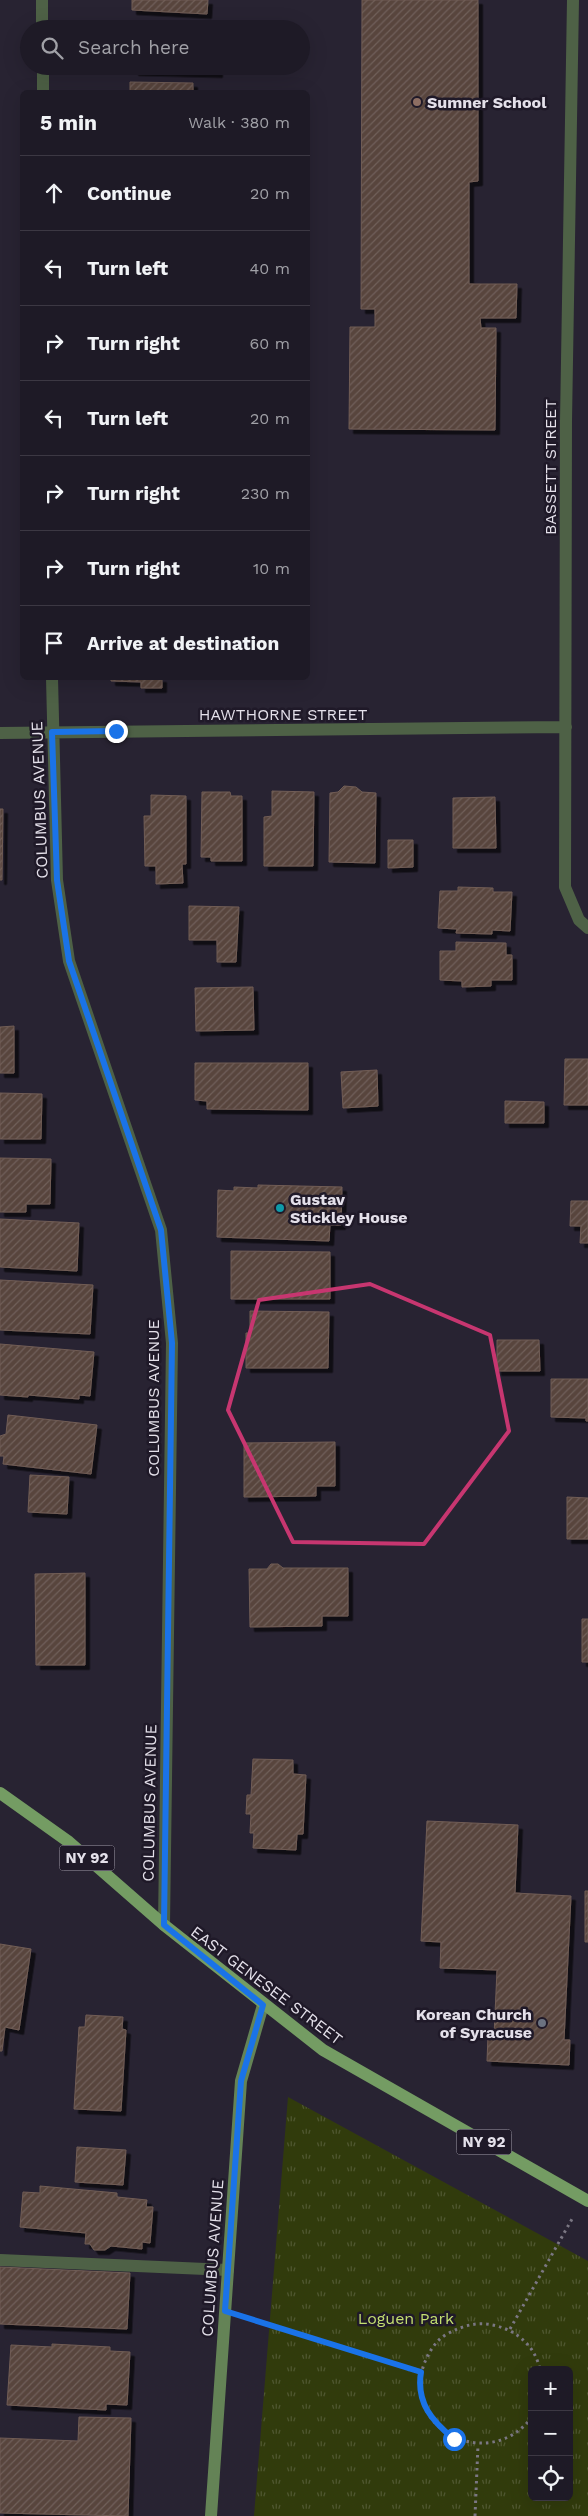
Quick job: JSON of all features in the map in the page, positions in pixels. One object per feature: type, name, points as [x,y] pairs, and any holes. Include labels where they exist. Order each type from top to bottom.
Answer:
[{"type":"main road","name":"EAST GENESEE STREET","points":[[0,1793],[69,1842],[164,1925],[263,2005],[323,2050],[586,2200]]},
{"type":"street","points":[[42,0],[42,20]]},
{"type":"street","name":"BASSETT STREET","points":[[574,0],[566,421],[564,887],[579,920],[588,928]]},
{"type":"street","points":[[43,75],[43,90]]},
{"type":"street","name":"COLUMBUS AVENUE","points":[[52,680],[57,880],[69,961],[161,1230],[172,1343],[164,1925]]},
{"type":"street","name":"HAWTHORNE STREET","points":[[0,733],[566,727]]},
{"type":"street","name":"COLUMBUS AVENUE","points":[[211,2516],[241,2081],[263,2005]]},
{"type":"street","points":[[0,2260],[228,2270]]},
{"type":"path","points":[[510,2330],[586,2200]]},
{"type":"path","points":[[225,2311],[421,2372]]},
{"type":"path","points":[[528,2422],[522,2429],[502,2441],[478,2444],[454,2439],[436,2424],[424,2404],[420,2380],[421,2372],[428,2353],[440,2338],[462,2326],[484,2322],[510,2330],[527,2343],[539,2366]]},
{"type":"path","points":[[475,2516],[478,2444]]},
{"type":"highlighted area","points":[[370,1284],[490,1335],[509,1431],[424,1544],[293,1542],[228,1410],[259,1300]]},
{"type":"green space","name":"Loguen Park","points":[[288,2097],[588,2261],[588,2516],[254,2516]]},
{"type":"building","points":[[132,0],[208,0],[207,14],[132,10]]},
{"type":"building","points":[[362,0],[478,0],[478,181],[469,182],[469,284],[517,284],[516,318],[480,318],[481,328],[496,328],[495,430],[349,429],[350,327],[375,327],[375,309],[361,309]]},
{"type":"building","points":[[130,82],[193,83],[193,90],[130,90]]},
{"type":"building","points":[[162,680],[162,688],[141,688],[141,682],[111,681]]},
{"type":"building","points":[[344,786],[356,787],[362,792],[376,793],[375,863],[329,862],[330,793],[338,792]]},
{"type":"building","points":[[272,791],[314,792],[313,866],[264,866],[264,817],[272,816]]},
{"type":"building","points":[[202,792],[230,792],[231,796],[242,796],[242,861],[211,861],[211,857],[201,857]]},
{"type":"building","points":[[151,795],[186,796],[186,864],[182,864],[183,883],[156,884],[156,866],[145,866],[144,816],[151,816]]},
{"type":"building","points":[[495,797],[496,848],[453,848],[453,798]]},
{"type":"building","points":[[0,809],[3,809],[2,880],[0,880]]},
{"type":"building","points":[[388,840],[413,840],[413,867],[388,868]]},
{"type":"building","points":[[458,887],[493,888],[493,892],[512,892],[510,931],[492,930],[492,934],[456,933],[457,929],[438,928],[440,891],[458,891]]},
{"type":"building","points":[[189,906],[239,907],[236,962],[217,962],[217,940],[189,940]]},
{"type":"building","points":[[456,942],[506,943],[506,955],[512,955],[512,980],[491,980],[491,986],[462,987],[462,981],[440,980],[440,951],[456,951]]},
{"type":"building","points":[[253,987],[254,1030],[196,1031],[195,988]]},
{"type":"building","points":[[14,1026],[14,1073],[0,1073],[0,1027]]},
{"type":"building","points":[[565,1059],[588,1059],[588,1105],[564,1105]]},
{"type":"building","points":[[195,1063],[308,1063],[308,1110],[207,1109],[207,1101],[195,1100]]},
{"type":"building","points":[[377,1070],[378,1106],[343,1108],[341,1072]]},
{"type":"building","points":[[0,1093],[42,1094],[41,1139],[0,1139]]},
{"type":"building","points":[[505,1101],[544,1102],[544,1123],[505,1123]]},
{"type":"building","points":[[0,1158],[51,1159],[50,1204],[26,1204],[26,1212],[0,1212]]},
{"type":"building","name":"Gustav Stickley House","points":[[258,1185],[342,1187],[341,1225],[330,1225],[329,1241],[217,1237],[218,1190],[234,1191],[234,1187],[258,1188]]},
{"type":"building","points":[[571,1201],[588,1201],[588,1243],[580,1243],[581,1226],[570,1226]]},
{"type":"building","points":[[0,1219],[79,1223],[77,1271],[0,1267]]},
{"type":"building","points":[[231,1251],[330,1252],[330,1299],[231,1299]]},
{"type":"building","points":[[0,1280],[93,1285],[90,1334],[0,1330]]},
{"type":"building","points":[[250,1311],[329,1312],[328,1368],[246,1368],[246,1333],[250,1333]]},
{"type":"building","points":[[497,1340],[539,1340],[540,1371],[497,1371]]},
{"type":"building","points":[[0,1344],[94,1352],[90,1396],[79,1395],[79,1399],[0,1395]]},
{"type":"building","points":[[551,1379],[588,1379],[588,1421],[586,1421],[586,1418],[551,1417]]},
{"type":"building","points":[[8,1415],[97,1425],[91,1474],[3,1464],[4,1456],[0,1456],[0,1436],[6,1434]]},
{"type":"building","points":[[335,1442],[335,1486],[316,1486],[316,1496],[244,1497],[244,1443]]},
{"type":"building","points":[[30,1475],[69,1477],[67,1514],[28,1512]]},
{"type":"building","points":[[567,1497],[588,1498],[588,1539],[567,1539]]},
{"type":"building","points":[[271,1564],[278,1564],[283,1568],[348,1568],[348,1616],[322,1616],[322,1626],[250,1627],[249,1569],[267,1569]]},
{"type":"building","points":[[85,1573],[85,1665],[36,1665],[35,1574]]},
{"type":"building","points":[[582,1619],[588,1619],[588,1662],[582,1662]]},
{"type":"building","points":[[253,1759],[293,1760],[293,1774],[306,1775],[303,1834],[297,1834],[296,1850],[253,1848],[254,1833],[250,1833],[251,1814],[246,1814],[247,1795],[251,1795]]},
{"type":"building","points":[[427,1821],[518,1825],[515,1893],[571,1896],[564,2040],[570,2040],[569,2065],[487,2061],[488,2036],[494,2036],[497,1970],[440,1968],[441,1942],[421,1941]]},
{"type":"building","points":[[585,1891],[588,1891],[588,1942],[585,1942]]},
{"type":"building","points":[[0,1944],[31,1949],[19,2030],[5,2027],[2,2051],[0,2051]]},
{"type":"building","points":[[86,2015],[123,2017],[122,2029],[126,2030],[121,2111],[74,2109],[79,2027],[85,2027]]},
{"type":"building","points":[[77,2147],[126,2150],[123,2185],[75,2182]]},
{"type":"building","points":[[40,2186],[117,2193],[117,2197],[147,2200],[146,2207],[153,2207],[150,2243],[142,2242],[142,2249],[111,2246],[105,2250],[94,2250],[90,2244],[85,2244],[86,2233],[20,2227],[23,2192],[40,2193]]},
{"type":"building","points":[[0,2267],[130,2273],[127,2329],[0,2324]]},
{"type":"building","points":[[52,2344],[110,2347],[110,2351],[130,2352],[127,2405],[106,2404],[106,2410],[7,2405],[11,2345],[52,2347]]},
{"type":"building","points":[[79,2417],[131,2418],[128,2516],[0,2513],[0,2438],[78,2441]]},
{"type":"place","name":"Sumner School","points":[[417,102]]},
{"type":"place","name":"Gustav Stickley House","points":[[280,1208]]},
{"type":"place","name":"Korean Church of Syracuse","points":[[542,2023]]},
{"type":"route","points":[[116,731],[52,732],[57,880],[69,961],[161,1230],[172,1343],[164,1925],[263,2005],[241,2081],[225,2311],[421,2372],[420,2380],[424,2404],[436,2424],[454,2439]]}]
